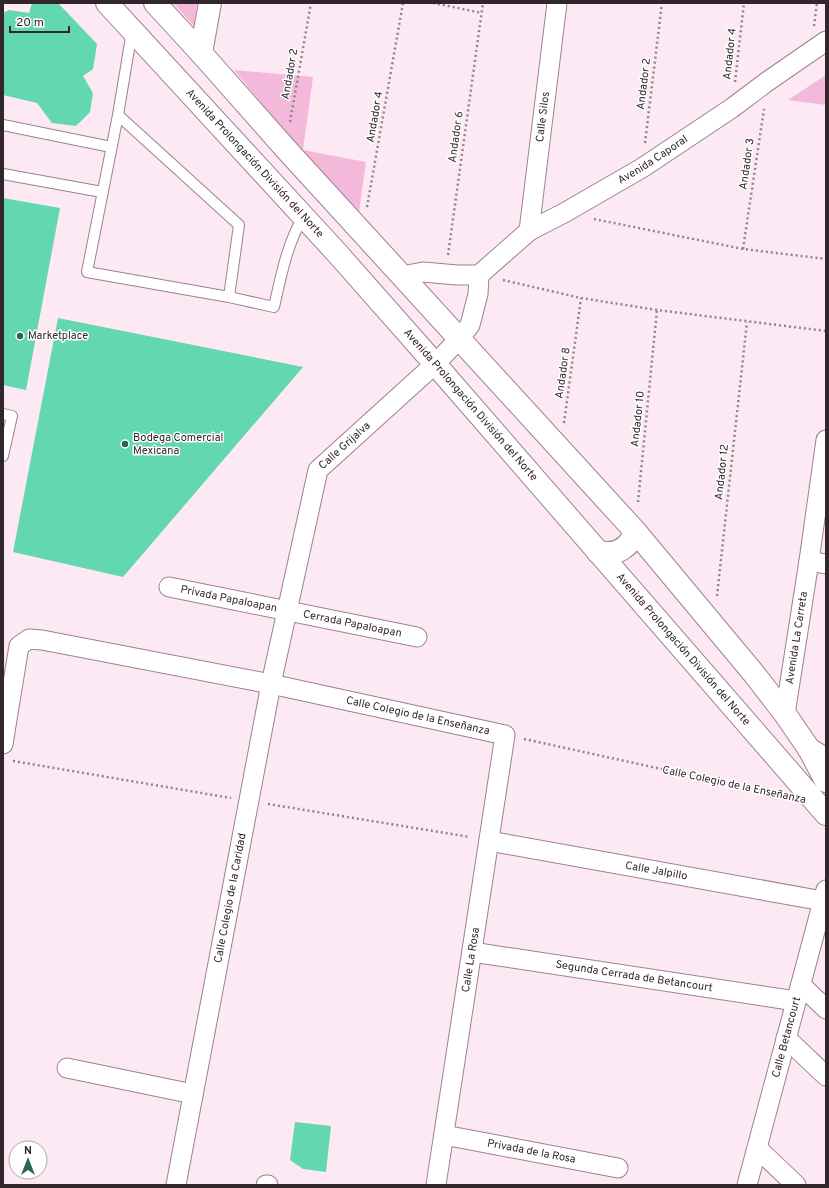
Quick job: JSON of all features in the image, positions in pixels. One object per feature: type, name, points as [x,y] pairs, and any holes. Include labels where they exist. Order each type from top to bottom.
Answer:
[{"type":"main road","name":"Avenida Prolongación División del Norte","points":[[107,3],[337,253],[826,814]]},
{"type":"main road","points":[[155,3],[363,234],[642,539],[714,625],[818,754],[826,781]]},
{"type":"main road","points":[[201,53],[210,3]]},
{"type":"main road","points":[[337,253],[342,256],[354,255],[362,246],[364,240],[363,234]]},
{"type":"main road","points":[[367,287],[366,276],[372,267],[382,263],[397,271]]},
{"type":"main road","points":[[598,552],[611,553],[642,539]]},
{"type":"main road","points":[[615,571],[621,556],[642,539]]},
{"type":"street","name":"Calle Silos","points":[[529,231],[557,3]]},
{"type":"street","name":"Avenida Caporal","points":[[479,275],[529,231],[564,213],[642,168],[732,108],[826,41]]},
{"type":"street","points":[[397,271],[479,275],[478,294],[470,325],[460,339]]},
{"type":"street","name":"Calle Grijalva","points":[[288,612],[318,470],[435,364],[460,339]]},
{"type":"street","name":"Avenida La Carreta","points":[[786,714],[818,563],[826,440]]},
{"type":"street","name":"Privada Papaloapan","points":[[169,587],[288,612]]},
{"type":"street","name":"Cerrada Papaloapan","points":[[288,612],[417,637]]},
{"type":"street","name":"Calle Colegio de la Caridad","points":[[176,1185],[272,684],[288,612]]},
{"type":"street","name":"Calle Colegio de la Enseñanza","points":[[3,744],[19,646],[29,639],[42,640],[272,684],[505,735]]},
{"type":"street","name":"Calle La Rosa","points":[[436,1185],[505,735]]},
{"type":"street","name":"Calle Jalpillo","points":[[489,841],[825,896]]},
{"type":"street","name":"Calle Betancourt","points":[[747,1185],[825,896]]},
{"type":"street","name":"Segunda Cerrada de Betancourt","points":[[472,952],[798,993]]},
{"type":"street","points":[[798,993],[826,1008]]},
{"type":"street","points":[[786,1038],[826,1076]]},
{"type":"street","points":[[67,1068],[193,1094]]},
{"type":"street","name":"Privada de la Rosa","points":[[444,1135],[618,1168]]},
{"type":"street","points":[[757,1148],[796,1185]]},
{"type":"lane","points":[[132,30],[118,115],[87,272],[229,297],[274,307],[286,257],[295,230],[303,217]]},
{"type":"lane","points":[[118,115],[240,225],[229,297]]},
{"type":"lane","points":[[3,125],[111,146]]},
{"type":"lane","points":[[3,174],[102,192]]},
{"type":"lane","points":[[3,414],[12,416],[3,456]]},
{"type":"path","name":"Andador 2","points":[[285,148],[311,3]]},
{"type":"path","name":"Andador 4","points":[[363,234],[403,3]]},
{"type":"path","points":[[433,3],[482,13]]},
{"type":"path","name":"Andador 6","points":[[445,273],[483,3]]},
{"type":"path","name":"Andador 2","points":[[642,168],[662,3]]},
{"type":"path","name":"Andador 4","points":[[732,108],[744,3]]},
{"type":"path","name":"Andador 3","points":[[743,249],[768,81]]},
{"type":"path","points":[[564,213],[743,249],[826,258]]},
{"type":"path","points":[[479,275],[581,298],[657,310],[826,331]]},
{"type":"path","name":"Andador 8","points":[[560,449],[581,298]]},
{"type":"path","name":"Andador 10","points":[[642,539],[657,310]]},
{"type":"path","name":"Andador 12","points":[[714,625],[747,322]]},
{"type":"path","name":"Calle Colegio de la Enseñanza","points":[[505,735],[785,796]]},
{"type":"shaded area","points":[[173,3],[197,3],[194,26]]},
{"type":"shaded area","points":[[234,70],[313,77],[303,150],[366,162],[358,219]]},
{"type":"shaded area","points":[[826,75],[826,105],[788,100]]},
{"type":"building","points":[[32,3],[58,3],[97,44],[93,69],[83,76],[93,93],[90,112],[76,126],[52,123],[37,103],[3,95],[3,13],[9,10],[29,13]]},
{"type":"building","name":"Marketplace","points":[[3,198],[60,208],[26,390],[3,385]]},
{"type":"building","points":[[58,318],[303,367],[123,577],[13,552]]},
{"type":"building","points":[[295,1122],[331,1126],[326,1172],[303,1169],[290,1160]]},
{"type":"place","name":"Marketplace","points":[[20,336]]},
{"type":"place","name":"Bodega Comercial Mexicana","points":[[125,444]]}]
